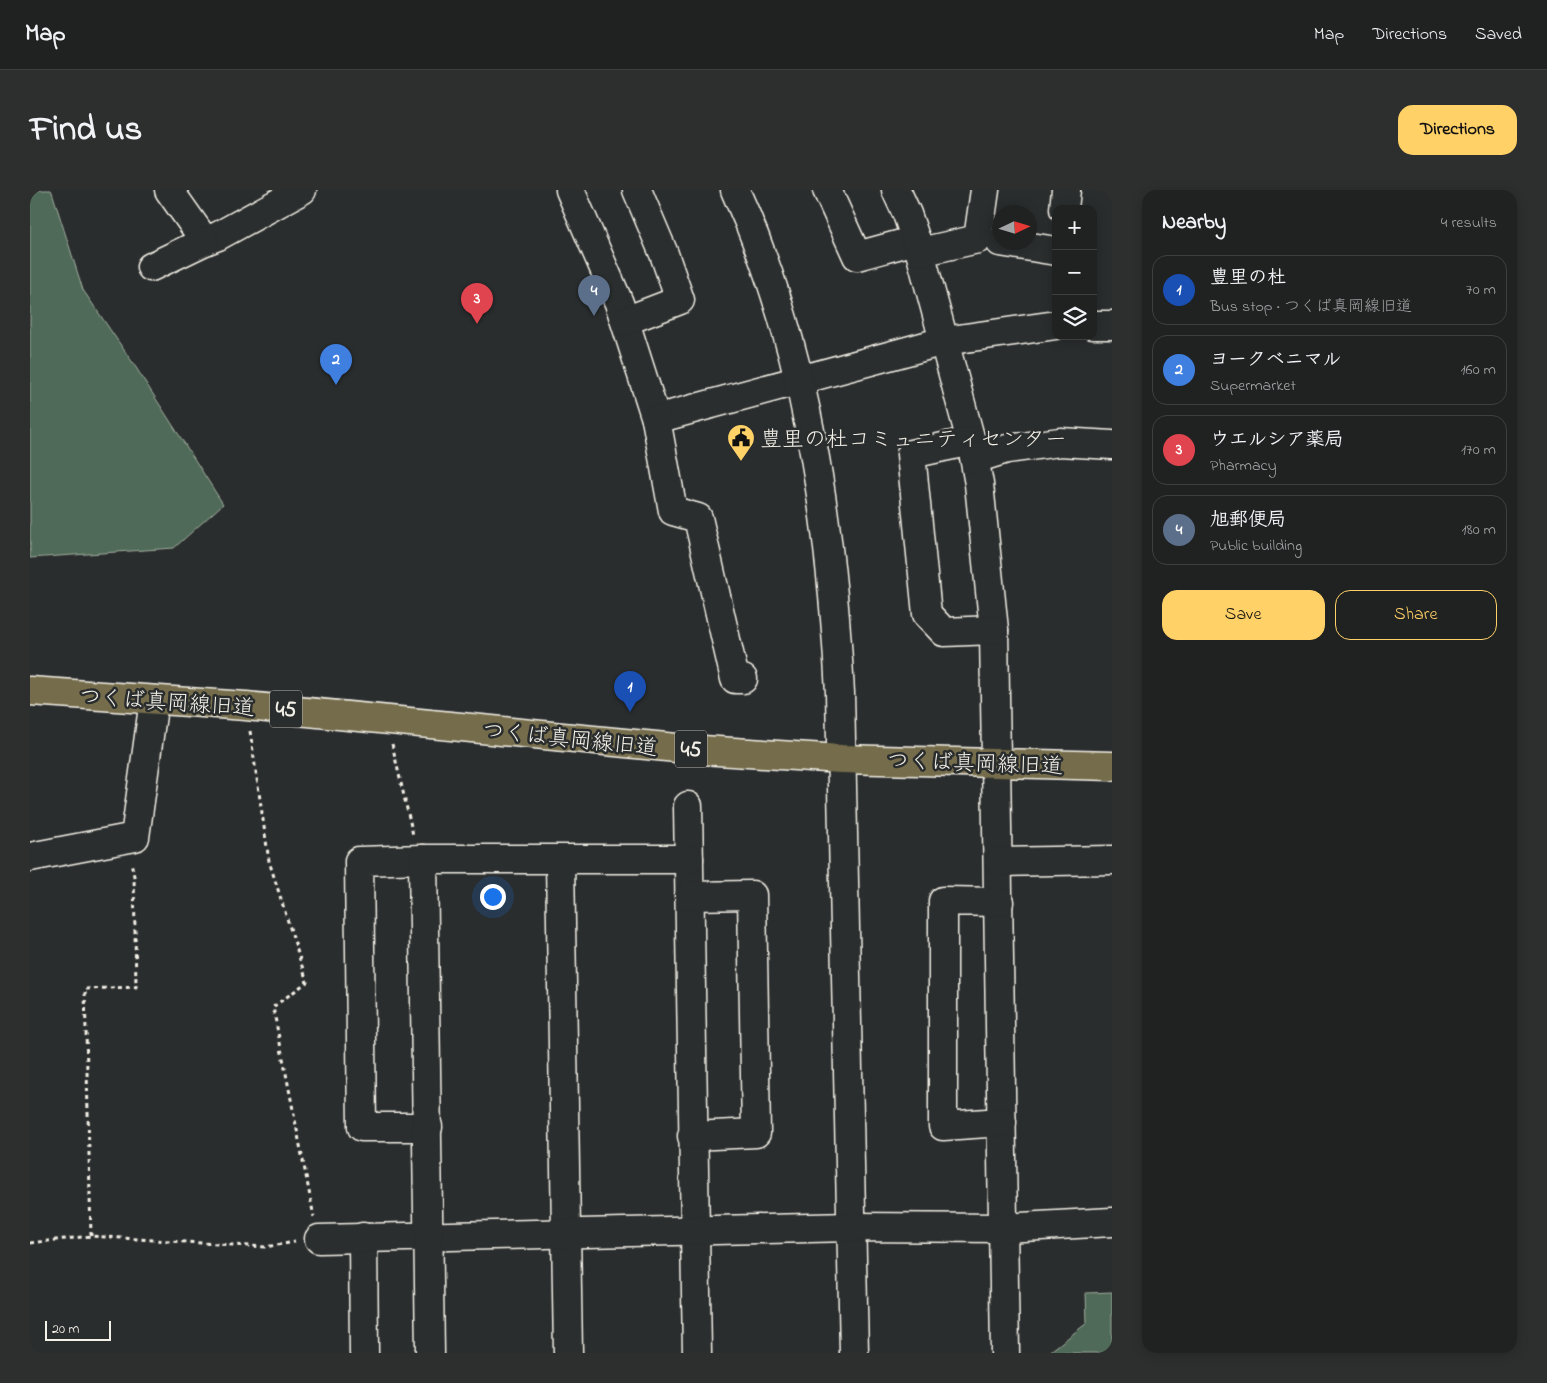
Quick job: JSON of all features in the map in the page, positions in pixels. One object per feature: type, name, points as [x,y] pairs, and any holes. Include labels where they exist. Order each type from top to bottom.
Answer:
[{"type":"main road","name":"つくば真岡線旧道","points":[[30,691],[246,706],[687,749],[841,759],[1112,766]]},
{"type":"street","points":[[169,190],[204,241]]},
{"type":"street","points":[[151,267],[218,236],[302,190]]},
{"type":"street","points":[[570,190],[625,321],[656,419],[674,511],[698,518],[735,679],[744,679]]},
{"type":"street","points":[[625,321],[680,300],[664,254],[637,190]]},
{"type":"street","points":[[735,190],[778,303],[799,380],[824,504],[837,650],[841,759],[854,1353]]},
{"type":"street","points":[[827,190],[857,256],[918,246],[992,241]]},
{"type":"street","points":[[896,190],[918,246],[973,450],[994,630],[998,763],[1005,1353]]},
{"type":"street","points":[[984,190],[992,235]]},
{"type":"street","points":[[1064,205],[1066,190]]},
{"type":"street","points":[[1037,249],[1052,251]]},
{"type":"street","points":[[1097,325],[1112,325]]},
{"type":"street","points":[[656,419],[944,341],[1052,326]]},
{"type":"street","points":[[994,630],[944,632],[928,614],[911,454],[1007,450],[1060,442],[1112,445]]},
{"type":"street","points":[[30,857],[135,837],[154,700]]},
{"type":"street","points":[[688,806],[697,1353]]},
{"type":"street","points":[[423,859],[430,1235],[430,1353]]},
{"type":"street","points":[[428,1127],[362,1127],[359,861],[423,859],[560,861],[689,859]]},
{"type":"street","points":[[999,862],[1112,860]]},
{"type":"street","points":[[560,861],[568,1353]]},
{"type":"street","points":[[689,896],[752,895],[756,1133],[692,1136]]},
{"type":"street","points":[[999,902],[943,901],[943,1126],[1002,1122]]},
{"type":"street","points":[[318,1238],[851,1227],[1003,1228],[1112,1222]]},
{"type":"street","points":[[363,1237],[364,1353]]},
{"type":"path","points":[[30,1243],[92,1236],[265,1247],[318,1238],[273,1007],[307,982],[269,861],[246,706]]},
{"type":"path","points":[[386,719],[416,848],[423,859]]},
{"type":"path","points":[[92,1236],[85,989],[136,987],[134,876],[128,839]]},
{"type":"green space","points":[[30,190],[51,190],[83,290],[135,366],[223,504],[174,548],[30,558]]},
{"type":"green space","points":[[1112,1292],[1112,1353],[1048,1353],[1087,1323],[1086,1293]]},
{"type":"place","name":"旭郵便局","points":[[594,316]]},
{"type":"place","name":"ウエルシア薬局","points":[[477,324]]},
{"type":"place","name":"ヨークベニマル","points":[[336,385]]},
{"type":"place","name":"豊里の杜コミュニティセンター","points":[[741,462]]},
{"type":"place","name":"豊里の杜","points":[[630,712]]}]
